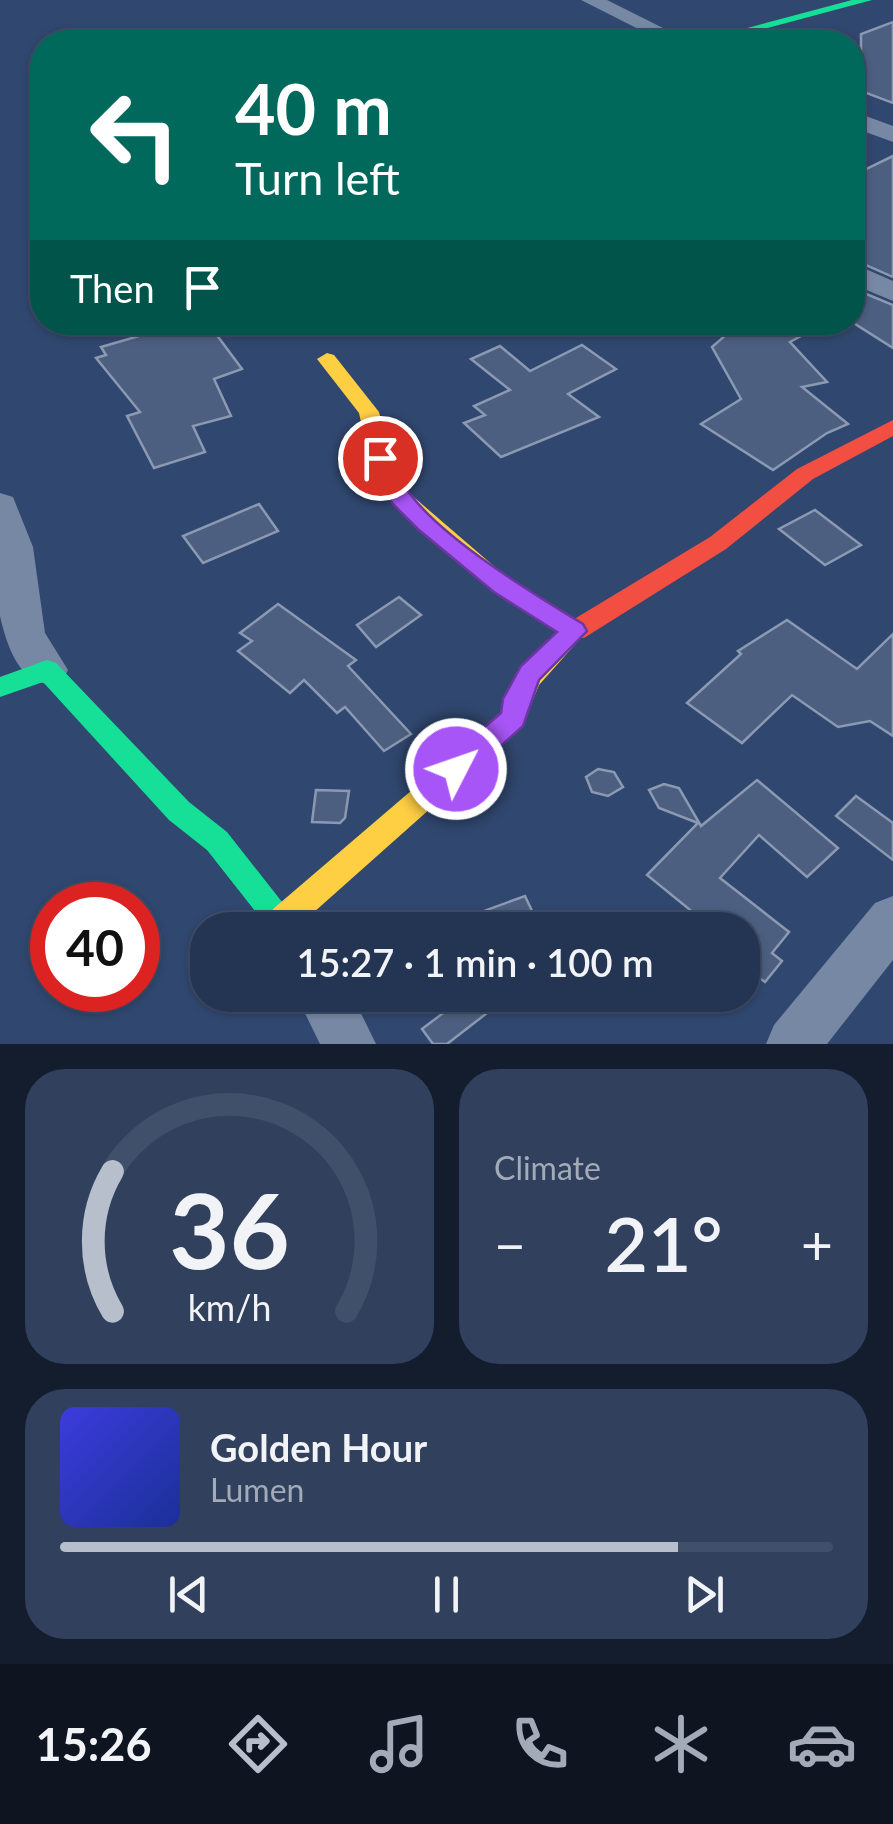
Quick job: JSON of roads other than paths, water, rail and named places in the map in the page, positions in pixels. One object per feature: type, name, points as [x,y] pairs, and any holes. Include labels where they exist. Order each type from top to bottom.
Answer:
[{"type":"street","points":[[591,0],[655,30]]},
{"type":"street","points":[[749,30],[866,0]]},
{"type":"street","points":[[865,123],[893,135]]},
{"type":"street","points":[[865,278],[893,292]]},
{"type":"street","points":[[327,358],[369,412],[380,458],[400,498],[502,586],[574,631]]},
{"type":"street","points":[[300,912],[513,718],[516,699],[530,673],[574,631],[718,543],[805,474],[893,428]]},
{"type":"street","points":[[0,506],[9,521],[19,621],[33,658],[179,811],[217,841],[275,912]]},
{"type":"street","points":[[0,688],[47,670]]},
{"type":"street","points":[[793,1044],[893,920]]},
{"type":"street","points":[[332,1012],[349,1044]]}]
